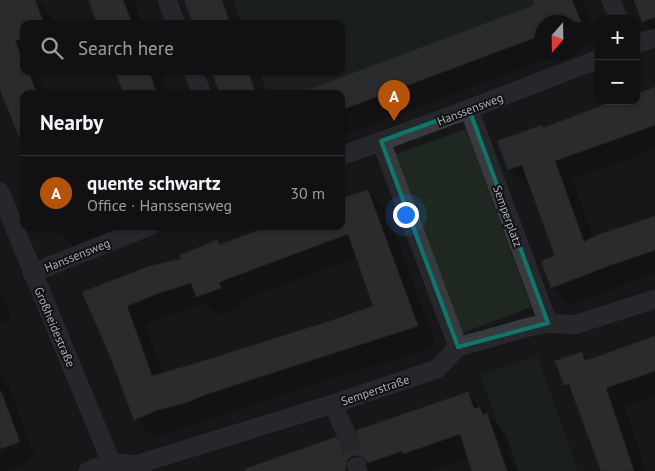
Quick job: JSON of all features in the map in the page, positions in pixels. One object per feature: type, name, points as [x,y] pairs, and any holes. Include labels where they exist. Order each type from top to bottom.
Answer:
[{"type":"street","points":[[167,0],[174,20]]},
{"type":"street","points":[[611,0],[617,15]]},
{"type":"street","points":[[640,43],[655,38]]},
{"type":"street","name":"Hanssensweg","points":[[345,154],[596,60]]},
{"type":"street","points":[[195,75],[200,90]]},
{"type":"street","name":"Semperplatz","points":[[469,109],[548,323]]},
{"type":"street","points":[[381,141],[458,347],[548,323],[574,325],[655,299]]},
{"type":"street","name":"Großheidestraße","points":[[0,192],[111,462]]},
{"type":"street","name":"Hanssensweg","points":[[32,273],[140,230]]},
{"type":"street","name":"Semperstraße","points":[[88,471],[111,462],[135,465],[333,404],[437,369],[458,347]]},
{"type":"street","points":[[333,404],[346,433]]},
{"type":"highlighted area","points":[[469,109],[548,323],[458,347],[381,141]]},
{"type":"shaded area","points":[[222,0],[533,0],[534,5],[307,90],[255,90],[249,75],[345,75],[345,20],[229,20]]},
{"type":"shaded area","points":[[466,129],[531,307],[462,333],[396,154]]},
{"type":"shaded area","points":[[537,355],[578,471],[515,471],[480,375]]},
{"type":"building","points":[[0,0],[35,0],[42,20],[20,20],[20,39],[15,41],[20,53],[20,75],[30,75],[35,90],[20,90],[20,139],[0,89]]},
{"type":"building","points":[[89,0],[123,0],[130,20],[96,20]]},
{"type":"building","points":[[184,0],[222,0],[229,20],[192,20]]},
{"type":"building","points":[[533,0],[572,0],[578,15],[535,15],[535,38],[345,109],[345,90],[307,90],[534,5]]},
{"type":"building","points":[[634,0],[655,0],[655,17],[642,22]]},
{"type":"building","points":[[117,75],[150,75],[156,90],[122,90]]},
{"type":"building","points":[[213,75],[249,75],[255,90],[219,90]]},
{"type":"building","points":[[655,87],[655,125],[555,161],[584,242],[597,235],[655,216],[655,250],[551,288],[541,261],[555,256],[522,165],[508,170],[497,141],[542,125],[543,128],[603,105],[640,105],[640,93]]},
{"type":"building","points":[[368,190],[418,326],[207,394],[185,403],[158,410],[134,420],[110,356],[82,292],[150,266],[181,259],[180,255],[217,240],[219,245],[259,230],[345,230],[345,198]],"holes":[[[348,234],[373,306],[152,376],[127,306],[191,283],[196,297],[221,288],[219,282]]]},
{"type":"building","points":[[655,336],[655,371],[606,388],[634,471],[601,471],[569,384],[564,385],[555,361],[582,352],[585,361]]},
{"type":"building","points":[[0,391],[20,442],[0,449]]},
{"type":"building","points":[[468,392],[474,409],[480,407],[483,415],[487,413],[507,471],[472,471],[460,434],[403,454],[402,451],[368,463],[365,458],[354,455],[349,458],[346,463],[346,470],[343,471],[246,471],[245,469],[336,437],[340,442],[350,443],[355,439],[357,430]]},
{"type":"tunnel","points":[[346,433],[357,466]]},
{"type":"place","name":"quente schwartz","points":[[394,121]]}]
